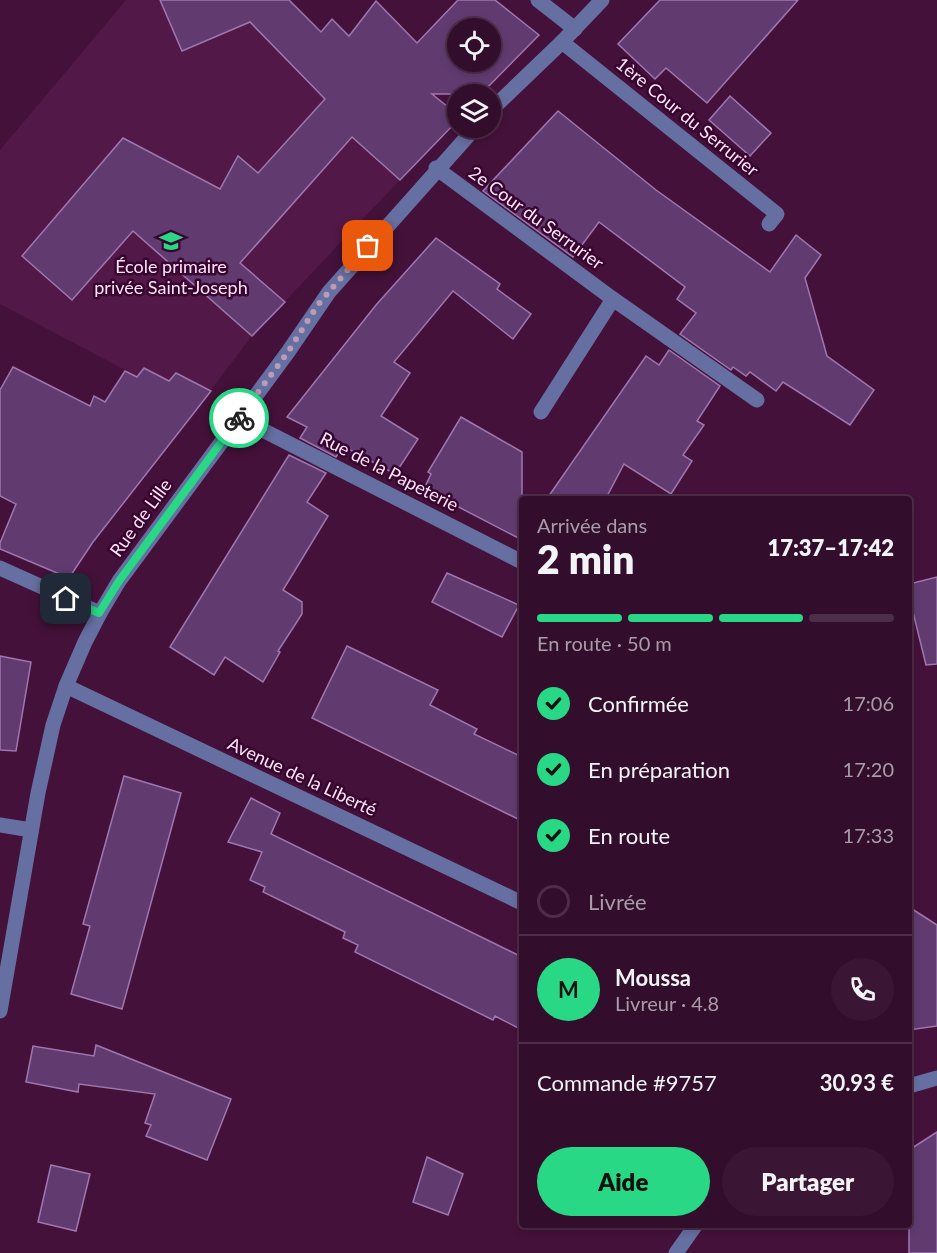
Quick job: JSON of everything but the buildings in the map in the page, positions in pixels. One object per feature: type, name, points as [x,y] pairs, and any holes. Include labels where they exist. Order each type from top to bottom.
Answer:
[{"type":"street","points":[[538,0],[575,29]]},
{"type":"street","points":[[501,100],[602,0]]},
{"type":"street","name":"1ère Cour du Serrurier","points":[[562,42],[777,213],[769,224]]},
{"type":"street","name":"Rue de Lille","points":[[0,1011],[47,746],[66,686],[99,613],[119,581],[288,352],[329,292],[436,168],[465,138]]},
{"type":"street","name":"2e Cour du Serrurier","points":[[436,168],[613,299],[757,400]]},
{"type":"street","points":[[541,412],[613,299]]},
{"type":"street","name":"Rue de la Papeterie","points":[[239,418],[519,560]]},
{"type":"street","points":[[0,568],[99,613]]},
{"type":"street","name":"Avenue de la Liberté","points":[[66,686],[519,902]]},
{"type":"street","points":[[0,825],[31,830]]},
{"type":"street","points":[[912,1085],[937,1078]]},
{"type":"street","points":[[676,1253],[694,1228]]},
{"type":"shaded area","name":"École primaire privée Saint-Joseph","points":[[126,0],[289,0],[400,180],[252,336],[197,408],[0,304],[0,150]]},
{"type":"way so far","points":[[239,418],[298,338],[317,306],[368,246]]},
{"type":"place","name":"École primaire privée Saint-Joseph","points":[[171,241]]},
{"type":"route","points":[[66,599],[99,613],[119,581],[239,418]]}]
